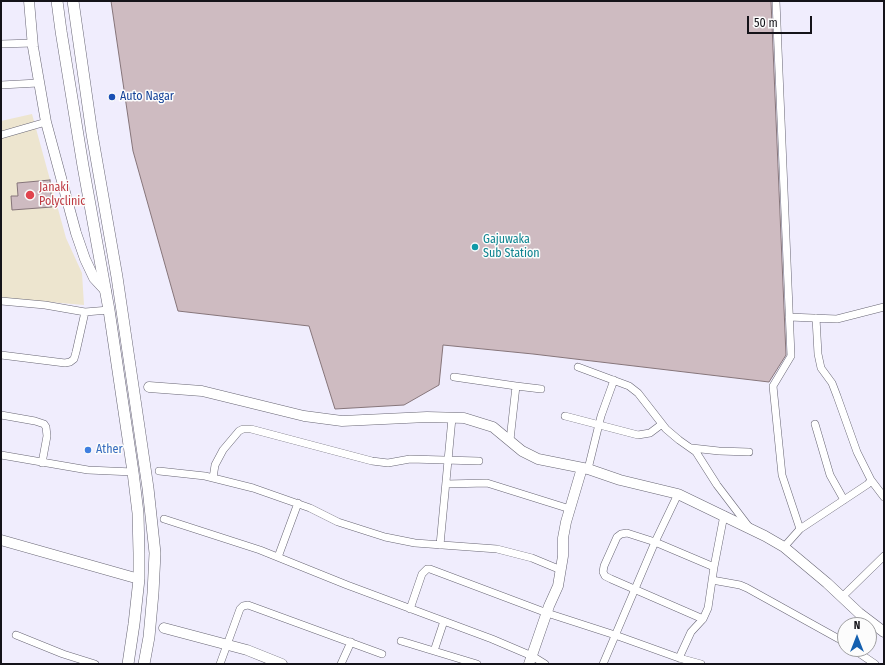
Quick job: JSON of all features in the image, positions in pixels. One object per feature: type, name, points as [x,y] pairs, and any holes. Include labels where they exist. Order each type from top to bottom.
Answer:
[{"type":"main road","points":[[57,1],[73,106],[106,291],[138,513],[139,579],[128,664]]},
{"type":"main road","points":[[73,1],[92,134],[118,285],[148,488],[155,553],[149,637],[144,664]]},
{"type":"street","points":[[29,1],[38,82],[46,122],[85,259],[94,278],[106,291]]},
{"type":"street","points":[[776,1],[790,356],[774,386],[782,475],[800,529]]},
{"type":"street","points":[[1,44],[33,43]]},
{"type":"street","points":[[1,85],[38,82]]},
{"type":"street","points":[[1,135],[46,122]]},
{"type":"street","points":[[1,301],[45,305],[85,312],[109,310]]},
{"type":"street","points":[[789,317],[837,319],[884,307]]},
{"type":"street","points":[[1,355],[65,363],[70,362],[74,359],[85,312]]},
{"type":"street","points":[[816,318],[818,354],[821,368],[832,383],[855,446],[871,480],[884,497]]},
{"type":"street","points":[[578,367],[628,386],[638,393],[662,424],[679,440],[696,452],[717,485],[749,528]]},
{"type":"street","points":[[454,377],[541,389]]},
{"type":"street","points":[[530,660],[558,586],[566,522],[614,380]]},
{"type":"street","points":[[510,440],[516,386]]},
{"type":"street","points":[[149,387],[202,391],[304,416],[342,421],[427,417],[464,418],[493,428],[522,451],[538,459],[585,468],[620,480],[678,494],[724,515],[784,547],[859,613],[884,632]]},
{"type":"street","points":[[1,415],[44,424],[46,427],[47,436],[42,462]]},
{"type":"street","points":[[565,416],[626,433],[642,435],[650,433],[662,424]]},
{"type":"street","points":[[440,545],[452,418]]},
{"type":"street","points":[[815,424],[830,475],[844,500]]},
{"type":"street","points":[[213,478],[215,465],[223,450],[239,431],[251,428],[372,461],[388,462],[410,459],[479,461]]},
{"type":"street","points":[[690,447],[719,451],[749,452]]},
{"type":"street","points":[[1,455],[88,470],[133,472]]},
{"type":"street","points":[[159,470],[190,473],[253,488],[298,503],[338,522],[385,537],[414,543],[508,551],[532,558],[561,570]]},
{"type":"street","points":[[784,547],[800,529],[868,484],[871,480]]},
{"type":"street","points":[[446,484],[487,483],[570,509]]},
{"type":"street","points":[[603,664],[678,494]]},
{"type":"street","points":[[278,557],[298,503]]},
{"type":"street","points":[[679,658],[691,632],[703,619],[708,608],[724,515]]},
{"type":"street","points":[[164,519],[278,557],[347,585],[444,621],[530,660],[545,664]]},
{"type":"street","points":[[703,619],[605,576],[603,572],[604,566],[617,537],[621,534],[627,533],[656,542],[714,567]]},
{"type":"street","points":[[1,540],[139,579]]},
{"type":"street","points":[[842,597],[884,556]]},
{"type":"street","points":[[410,609],[422,574],[427,569],[430,569],[547,613],[679,658],[701,664]]},
{"type":"street","points":[[712,580],[740,585],[747,588],[837,638]]},
{"type":"street","points":[[220,664],[240,609],[243,606],[248,605],[382,654]]},
{"type":"street","points":[[434,651],[444,621]]},
{"type":"street","points":[[164,628],[247,650],[282,664]]},
{"type":"street","points":[[16,635],[43,647],[94,664]]},
{"type":"street","points":[[401,641],[477,664]]},
{"type":"street","points":[[341,664],[350,642]]},
{"type":"street","points":[[864,657],[874,664]]},
{"type":"shaded area","points":[[32,114],[66,238],[82,273],[84,305],[1,298],[1,121]]},
{"type":"building","name":"Gajuwaka Sub Station","points":[[111,1],[771,1],[786,355],[769,382],[533,354],[443,345],[439,385],[404,405],[335,409],[309,326],[178,311],[133,151]]},
{"type":"building","points":[[50,180],[52,207],[12,210],[11,196],[18,196],[17,183]]},
{"type":"place","name":"Auto Nagar","points":[[112,97]]},
{"type":"place","name":"Janaki Polyclinic","points":[[30,195]]},
{"type":"place","name":"Gajuwaka Sub Station","points":[[475,247]]},
{"type":"place","name":"Ather","points":[[88,450]]}]
